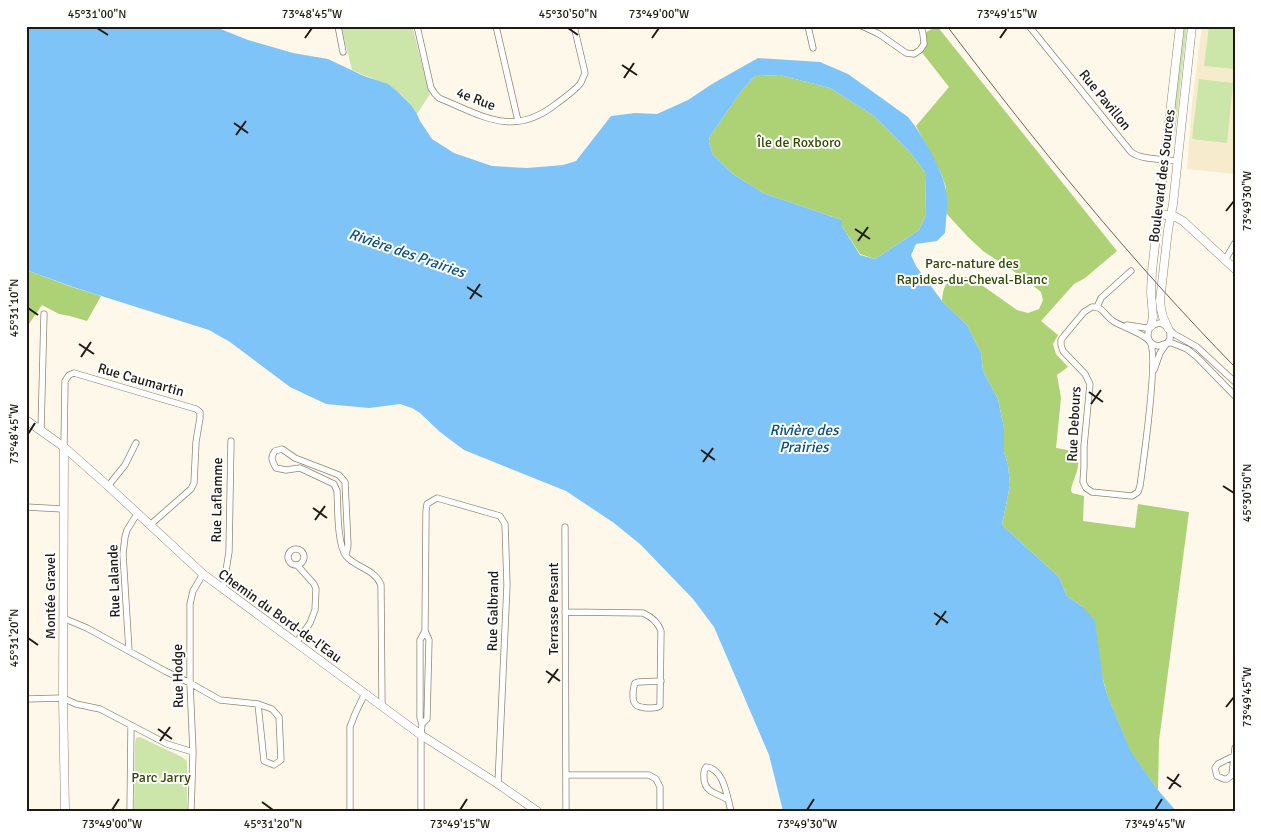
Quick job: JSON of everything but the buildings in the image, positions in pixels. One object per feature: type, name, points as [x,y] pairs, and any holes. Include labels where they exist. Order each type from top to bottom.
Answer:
[{"type":"street","points":[[338,26],[344,52]]},
{"type":"street","name":"4e Rue","points":[[416,26],[433,92],[440,98],[488,118],[501,121],[528,120],[544,113],[580,84],[585,74],[574,26]]},
{"type":"street","points":[[496,26],[518,121]]},
{"type":"street","points":[[808,26],[812,48]]},
{"type":"street","points":[[862,26],[879,34],[906,53],[914,54],[924,44],[924,34],[921,26]]},
{"type":"street","name":"Rue Pavillon","points":[[1029,26],[1131,152],[1142,157],[1177,161]]},
{"type":"street","name":"Boulevard des Sources","points":[[1150,326],[1153,319],[1151,282],[1180,26]]},
{"type":"street","name":"Boulevard des Sources","points":[[1168,328],[1160,306],[1192,26]]},
{"type":"street","points":[[1159,214],[1171,215],[1183,221],[1235,270]]},
{"type":"street","points":[[1225,260],[1235,243]]},
{"type":"street","points":[[1131,271],[1101,298],[1097,307],[1102,309],[1111,320],[1156,346],[1174,344],[1190,351],[1235,396]]},
{"type":"street","name":"Rue Debours","points":[[1097,307],[1090,308],[1084,312],[1061,342],[1063,351],[1087,376],[1090,384],[1084,446],[1083,482],[1086,488],[1092,492],[1130,496],[1137,493],[1140,486],[1153,372]]},
{"type":"street","points":[[41,430],[44,314]]},
{"type":"street","points":[[1120,324],[1140,328],[1159,323],[1165,325],[1174,334],[1200,349],[1235,382]]},
{"type":"street","points":[[1150,326],[1147,334],[1151,347],[1153,372]]},
{"type":"street","points":[[1153,372],[1159,356],[1170,337],[1168,328]]},
{"type":"street","name":"Rue Caumartin","points":[[65,381],[69,375],[74,373],[196,409],[200,412],[192,489],[150,525]]},
{"type":"street","name":"Montée Gravel","points":[[64,811],[63,509],[65,381]]},
{"type":"street","name":"Chemin du Bord-de-l'Eau","points":[[26,420],[64,447],[203,574],[421,735],[537,811]]},
{"type":"street","name":"Rue Laflamme","points":[[223,589],[229,552],[231,441]]},
{"type":"street","points":[[108,486],[125,465],[136,443]]},
{"type":"street","points":[[346,556],[348,545],[345,491],[344,482],[341,477],[295,458],[282,449],[276,450],[272,455],[272,461],[276,468],[286,470],[300,468],[334,484],[337,491],[341,546],[346,556],[379,579],[381,585],[382,706]]},
{"type":"street","points":[[334,484],[341,477]]},
{"type":"street","name":"Rue Galbrand","points":[[421,735],[420,640],[425,631],[426,511],[427,504],[437,498],[500,516],[505,524],[507,585],[498,784]]},
{"type":"street","points":[[26,508],[63,509]]},
{"type":"street","name":"Rue Lalande","points":[[129,651],[123,554],[127,530],[138,514]]},
{"type":"street","name":"Terrasse Pesant","points":[[565,526],[566,811]]},
{"type":"street","points":[[296,643],[310,623],[315,610],[316,589],[314,584],[297,565]]},
{"type":"street","name":"Rue Hodge","points":[[191,811],[193,752],[190,683],[190,604],[192,591],[203,574]]},
{"type":"street","points":[[565,612],[643,613],[652,617],[661,631],[661,681],[660,706],[655,708],[640,707],[633,703],[634,684],[638,682],[661,681]]},
{"type":"street","points":[[63,618],[87,628],[220,700],[258,704],[272,709],[279,716],[280,760],[274,765],[264,761],[258,704]]},
{"type":"street","points":[[350,811],[350,727],[354,714],[365,693]]},
{"type":"street","points":[[26,698],[63,698],[76,704],[100,709],[167,744],[193,752]]},
{"type":"street","points":[[130,811],[132,726]]},
{"type":"street","points":[[421,735],[421,811]]},
{"type":"street","points":[[1234,756],[1235,748]]},
{"type":"street","points":[[727,798],[705,786],[704,771],[706,767],[712,768],[721,778],[731,811]]},
{"type":"street","points":[[566,775],[649,775],[656,779],[660,787],[660,811]]},
{"type":"shaded area","points":[[1202,26],[1235,26],[1235,174],[1187,169],[1192,103]]},
{"type":"green space","points":[[341,26],[407,26],[413,29],[430,94],[417,114],[396,90],[352,70]]},
{"type":"green space","points":[[937,26],[1117,251],[1085,278],[1074,284],[1041,321],[1058,335],[1053,344],[1056,354],[1068,367],[1057,375],[1061,398],[1056,448],[1074,451],[1077,456],[1078,466],[1071,490],[1072,493],[1084,496],[1083,521],[1135,528],[1138,504],[1189,512],[1159,741],[1158,790],[1130,751],[1107,694],[1083,607],[1067,596],[1059,577],[1002,525],[1010,485],[1008,465],[1004,452],[1004,428],[998,399],[983,371],[981,353],[967,325],[942,301],[943,295],[946,285],[960,275],[976,281],[1017,310],[1028,313],[1039,309],[1043,300],[1041,292],[983,251],[946,213],[946,187],[941,173],[916,126],[949,87],[920,50],[923,34]]},
{"type":"green space","points":[[1183,26],[1187,26],[1175,134],[1173,115]]},
{"type":"green space","points":[[1209,26],[1235,26],[1235,69],[1204,66]]},
{"type":"green space","name":"Île de Roxboro","points":[[780,75],[830,88],[874,116],[909,151],[925,172],[926,215],[919,230],[875,259],[860,254],[842,226],[842,220],[763,193],[733,174],[713,155],[709,142],[710,136],[743,89],[755,76]]},
{"type":"green space","points":[[1199,79],[1233,83],[1227,143],[1192,139]]},
{"type":"green space","points":[[26,270],[101,296],[87,321],[59,314],[42,305],[29,324],[26,323]]},
{"type":"green space","name":"Parc Jarry","points":[[140,737],[187,761],[187,811],[134,811],[135,744],[136,738]]},
{"type":"water","name":"Rivière des Prairies","points":[[26,26],[213,26],[248,40],[293,53],[328,59],[364,76],[388,84],[411,105],[432,139],[454,153],[492,166],[527,168],[563,165],[576,161],[611,116],[635,113],[657,114],[688,100],[758,58],[820,62],[848,74],[908,117],[940,170],[947,198],[945,233],[937,241],[916,244],[911,255],[916,266],[942,301],[967,325],[981,353],[983,371],[998,399],[1004,428],[1004,452],[1008,465],[1010,485],[1002,525],[1059,577],[1067,596],[1083,607],[1095,621],[1103,680],[1130,750],[1158,790],[1176,811],[783,811],[769,755],[714,627],[693,599],[641,545],[614,523],[566,491],[464,450],[412,408],[400,404],[369,408],[326,404],[290,387],[230,342],[209,330],[73,287],[26,270]],"holes":[[[780,75],[830,88],[874,116],[909,151],[925,172],[926,215],[919,230],[875,259],[860,255],[842,226],[842,220],[763,193],[733,174],[713,155],[709,142],[710,136],[743,89],[755,76]]]},
{"type":"tram line","points":[[947,26],[1015,115],[1122,244],[1196,327],[1235,367]]},
{"type":"park label","name":"Parc-nature des Rapides-du-Cheval-Blanc","points":[[972,272]]}]
